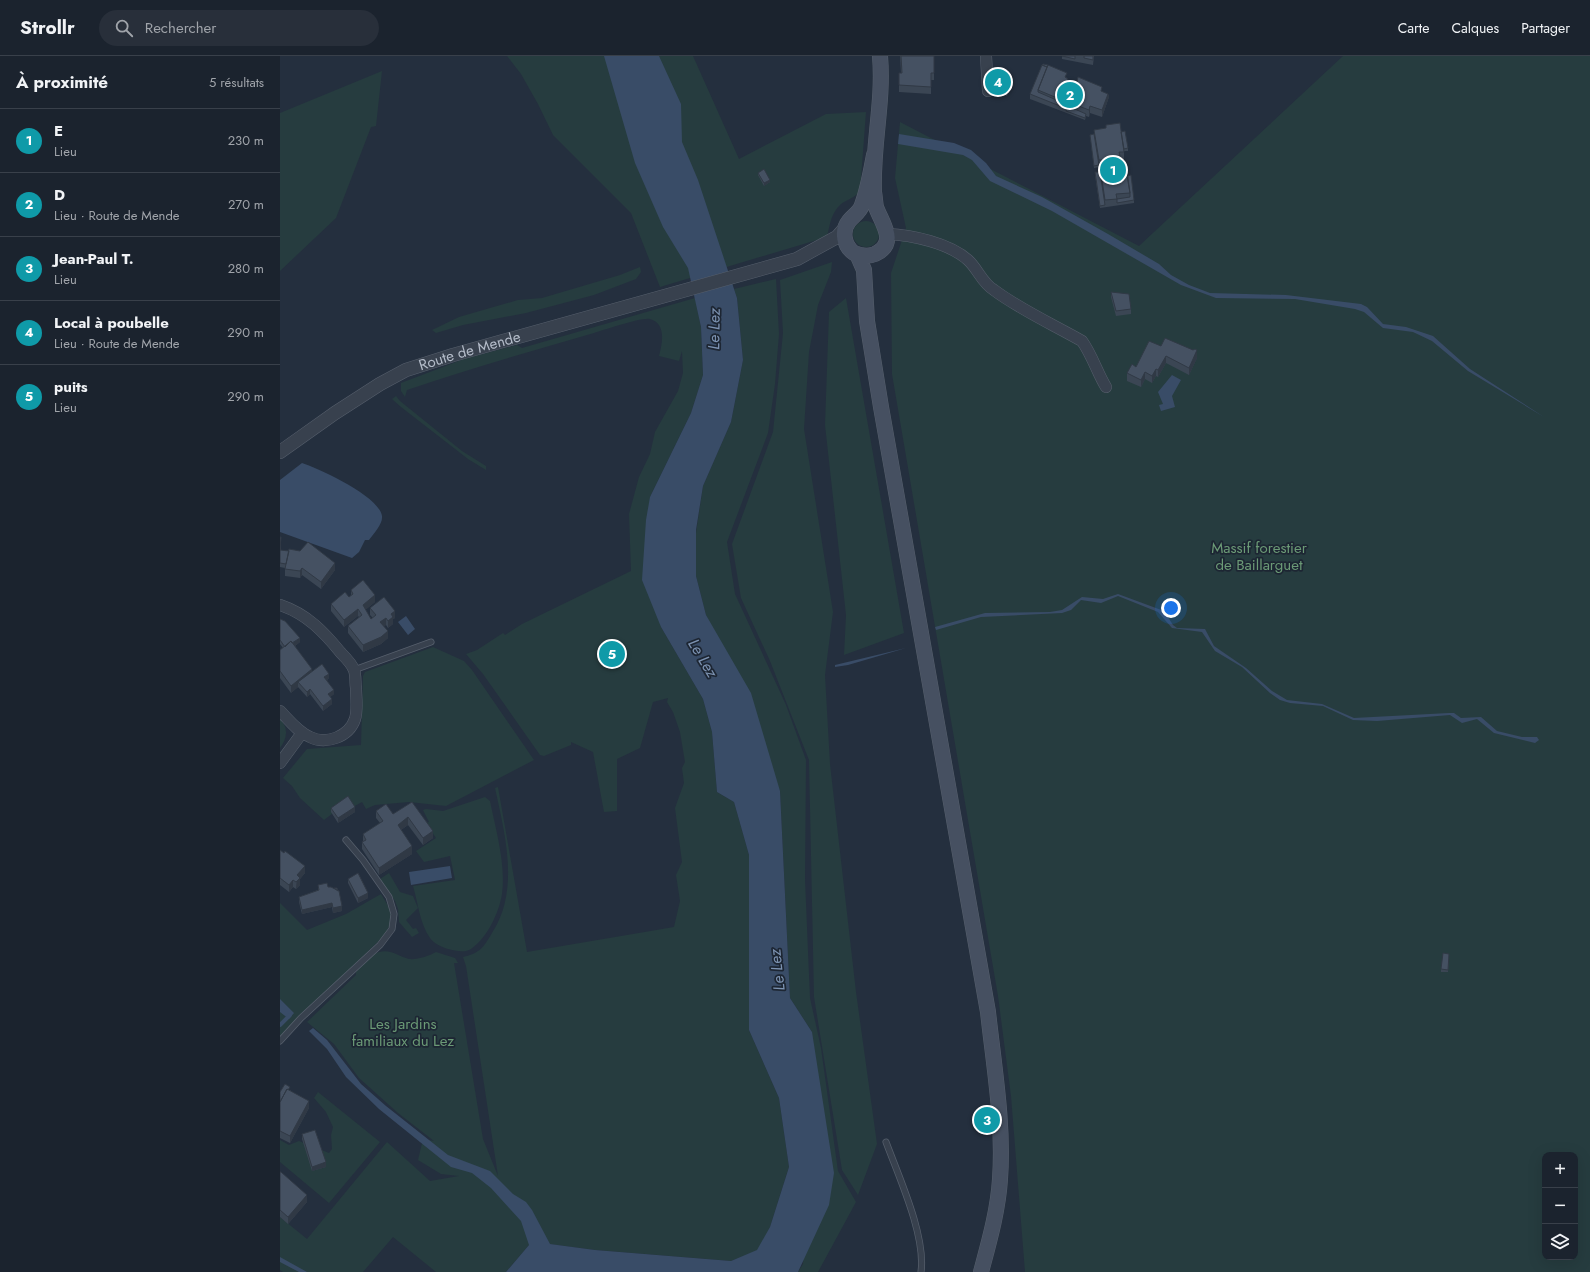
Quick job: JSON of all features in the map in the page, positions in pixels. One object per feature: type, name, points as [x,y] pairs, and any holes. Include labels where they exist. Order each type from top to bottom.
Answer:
[{"type":"main road","points":[[877,383],[874,331],[874,269],[880,251],[884,246],[886,229],[875,201],[874,155],[882,76],[880,56]]},
{"type":"main road","points":[[874,155],[862,206],[850,222],[845,241],[864,270],[867,321],[877,383],[988,1012],[998,1098],[1000,1180],[992,1231],[981,1272]]},
{"type":"main road","points":[[852,250],[869,256],[880,251]]},
{"type":"street","points":[[986,56],[988,91]]},
{"type":"street","points":[[820,248],[837,237],[850,222]]},
{"type":"street","points":[[886,229],[918,238],[961,254],[969,261],[986,284],[993,290],[1082,341],[1089,351],[1099,375],[1106,386]]},
{"type":"street","points":[[820,248],[834,246],[852,250]]},
{"type":"street","name":"Route de Mende","points":[[280,452],[335,413],[406,370],[483,346],[797,259],[820,248]]},
{"type":"street","points":[[280,605],[302,614],[320,628],[354,670],[356,712],[355,719],[350,728],[340,737],[327,740],[310,738],[302,733],[280,711]]},
{"type":"street","points":[[280,763],[302,733]]},
{"type":"lane","points":[[354,670],[431,642]]},
{"type":"lane","points":[[280,1041],[301,1018],[380,945],[392,929],[394,914],[389,897],[363,860],[346,840]]},
{"type":"lane","points":[[886,1142],[903,1186],[917,1234],[922,1260],[921,1272]]},
{"type":"green space","points":[[507,56],[693,56],[739,159],[826,114],[866,112],[860,192],[841,204],[835,211],[831,219],[827,237],[660,287],[631,213],[553,135],[521,74]]},
{"type":"green space","name":"Massif forestier de Baillarguet","points":[[1343,56],[1590,56],[1590,1272],[1025,1272],[1011,1096],[998,996],[892,374],[891,273],[906,228],[895,178],[900,122],[1139,246]]},
{"type":"green space","points":[[382,71],[376,126],[371,127],[336,218],[280,271],[280,113]]},
{"type":"green space","points":[[866,221],[875,225],[879,234],[875,243],[866,247],[857,243],[853,234],[857,225]]},
{"type":"green space","points":[[832,262],[831,272],[818,305],[809,352],[804,429],[833,612],[825,675],[830,764],[856,992],[877,1144],[858,1195],[842,1170],[814,997],[809,760],[770,661],[741,598],[732,544],[773,432],[783,333],[780,280]]},
{"type":"green space","points":[[640,267],[641,272],[636,279],[594,295],[526,313],[463,325],[436,333],[432,330],[459,317],[518,300],[542,298],[620,275]]},
{"type":"green space","points":[[776,279],[779,334],[775,384],[768,433],[727,542],[735,594],[786,705],[806,760],[805,880],[810,998],[821,1048],[838,1171],[856,1202],[818,1272],[798,1272],[803,1264],[812,1032],[790,998],[780,791],[706,615],[696,576],[696,533],[703,486],[731,422],[743,360],[737,298],[734,289]]},
{"type":"green space","name":"Les Jardins familiaux du Lez","points":[[695,298],[701,327],[703,375],[691,413],[650,497],[661,627],[703,699],[712,732],[717,792],[734,802],[749,855],[749,1030],[779,1098],[789,1167],[770,1227],[759,1250],[731,1261],[595,1250],[549,1244],[529,1245],[506,1272],[436,1272],[393,1237],[363,1272],[283,1272],[280,1270],[280,1217],[307,1239],[387,1142],[430,1181],[459,1176],[441,1174],[418,1160],[423,1139],[434,1141],[398,1113],[359,1078],[334,1044],[307,1022],[356,975],[356,972],[366,960],[376,953],[384,951],[409,959],[416,959],[436,952],[455,958],[458,963],[454,963],[483,1139],[498,1176],[466,966],[463,957],[477,952],[486,943],[501,916],[506,899],[508,862],[503,824],[495,788],[498,787],[527,952],[674,927],[680,901],[676,875],[682,862],[675,808],[684,783],[682,768],[685,762],[680,732],[673,712],[667,702],[668,698],[653,702],[640,748],[617,759],[617,811],[604,812],[593,752],[571,742],[571,745],[544,756],[540,755],[483,674],[466,654],[477,650],[503,633],[505,635],[522,624],[631,571],[629,514],[639,477],[650,454],[655,432],[678,391],[683,373],[682,351],[679,361],[659,356],[662,340],[661,330],[659,325],[655,322],[650,319],[646,319],[623,324],[430,382],[407,390],[405,397],[401,391],[401,383],[464,359],[517,345],[522,348]]},
{"type":"green space","points":[[846,298],[904,633],[844,655],[846,615],[825,425],[829,312]]},
{"type":"green space","points":[[396,396],[400,401],[462,451],[486,466],[486,470],[468,459],[401,407],[392,399]]},
{"type":"green space","points":[[433,647],[464,661],[472,670],[534,760],[446,806],[409,802],[375,805],[366,809],[362,802],[353,807],[349,801],[324,820],[300,798],[292,786],[283,778],[307,749],[361,745],[363,676],[365,672]]},
{"type":"green space","points":[[280,719],[285,726],[286,734],[280,748]]},
{"type":"green space","points":[[485,797],[490,801],[502,859],[502,894],[495,917],[487,932],[477,944],[469,950],[454,950],[438,945],[430,938],[422,920],[413,886],[455,880],[450,856],[424,862],[416,851],[436,838],[426,823],[429,822],[423,810],[443,811]]},
{"type":"green space","points":[[389,873],[400,892],[413,896],[418,908],[406,920],[413,929],[416,928],[419,933],[412,937],[399,922],[398,909],[395,901],[380,879]]},
{"type":"green space","points":[[381,894],[390,909],[391,914],[390,924],[384,936],[280,1036],[280,903],[307,930],[346,914]]},
{"type":"green space","points":[[318,1092],[380,1142],[329,1203],[280,1162],[280,1140],[289,1145],[299,1141],[329,1153],[332,1149],[331,1135],[333,1127],[326,1112],[314,1098]]},
{"type":"water","name":"Le Lez","points":[[604,56],[659,56],[681,104],[682,142],[698,180],[737,298],[743,360],[731,422],[703,486],[696,530],[696,576],[706,615],[751,693],[780,791],[790,998],[812,1032],[834,1173],[829,1205],[798,1272],[506,1272],[529,1245],[521,1221],[491,1188],[472,1173],[451,1167],[379,1109],[346,1077],[327,1049],[309,1031],[313,1028],[327,1040],[361,1084],[386,1106],[448,1155],[490,1171],[513,1194],[526,1202],[532,1210],[550,1244],[595,1250],[731,1261],[757,1250],[770,1227],[789,1167],[779,1098],[749,1030],[749,855],[734,802],[717,792],[712,732],[703,699],[661,627],[642,580],[646,520],[650,497],[691,413],[703,375],[701,327],[688,268],[663,227],[635,163]]},
{"type":"water","points":[[899,134],[954,143],[971,150],[986,163],[996,176],[1042,197],[1159,264],[1171,275],[1189,285],[1210,293],[1286,295],[1361,304],[1367,307],[1383,324],[1406,327],[1433,336],[1470,369],[1544,417],[1468,371],[1432,341],[1413,332],[1383,328],[1364,312],[1355,309],[1295,299],[1216,298],[1181,285],[1052,211],[990,181],[972,160],[963,155],[898,144]]},
{"type":"water","points":[[1172,375],[1181,380],[1172,396],[1175,407],[1161,411],[1159,405],[1163,404],[1158,392]]},
{"type":"water","points":[[302,463],[348,484],[371,500],[378,508],[382,516],[380,525],[369,540],[365,540],[359,552],[352,558],[280,532],[280,480]]},
{"type":"water","points":[[1118,594],[1164,611],[1173,625],[1177,628],[1205,629],[1214,646],[1246,668],[1272,691],[1287,700],[1322,704],[1354,718],[1449,713],[1454,713],[1461,718],[1481,717],[1497,731],[1522,737],[1537,737],[1539,740],[1535,743],[1494,733],[1477,719],[1462,723],[1450,715],[1377,721],[1353,720],[1323,706],[1290,703],[1280,700],[1270,693],[1242,667],[1215,651],[1202,632],[1172,628],[1158,612],[1118,596],[1101,603],[1081,600],[1071,610],[1062,613],[981,617],[936,630],[935,627],[985,613],[1050,612],[1062,610],[1082,597],[1103,599]]},
{"type":"water","points":[[406,616],[415,629],[408,635],[398,622]]},
{"type":"water","points":[[906,648],[848,665],[835,667],[835,665]]},
{"type":"water","points":[[450,866],[452,878],[411,885],[409,872]]},
{"type":"water","points":[[280,999],[294,1013],[289,1019],[280,1012]]},
{"type":"water","points":[[280,1257],[307,1272],[299,1272],[280,1262]]},
{"type":"building","points":[[901,56],[934,56],[934,73],[931,73],[931,87],[899,85],[899,73],[902,73]]},
{"type":"building","points":[[1062,56],[1075,56],[1075,59]]},
{"type":"building","points":[[1084,56],[1093,56],[1093,60],[1084,58]]},
{"type":"building","points":[[1042,65],[1047,67],[1038,92],[1061,102],[1060,106],[1030,94]]},
{"type":"building","points":[[1048,65],[1067,73],[1065,77],[1068,79],[1066,85],[1071,86],[1073,81],[1077,82],[1078,77],[1102,87],[1101,91],[1108,94],[1102,110],[1090,106],[1089,110],[1068,102],[1066,106],[1060,104],[1062,100],[1038,90]]},
{"type":"building","points":[[994,70],[1003,75],[1000,84],[1009,87],[1007,94],[994,89]]},
{"type":"building","points":[[1068,106],[1086,114],[1085,118],[1066,111]]},
{"type":"building","points":[[1120,123],[1124,152],[1119,152],[1120,156],[1114,156],[1114,161],[1121,160],[1121,165],[1126,164],[1130,193],[1116,194],[1117,199],[1105,200],[1100,167],[1105,166],[1104,160],[1099,160],[1094,130],[1106,128],[1106,125]]},
{"type":"building","points":[[1125,131],[1128,148],[1124,149],[1121,132]]},
{"type":"building","points":[[1094,134],[1099,165],[1094,166],[1090,135]]},
{"type":"building","points":[[764,169],[770,180],[764,183],[758,173]]},
{"type":"building","points":[[1095,172],[1100,172],[1105,205],[1100,206]]},
{"type":"building","points":[[1131,175],[1134,200],[1117,203],[1117,199],[1130,197],[1127,176]]},
{"type":"building","points":[[1111,292],[1129,294],[1131,309],[1116,311]]},
{"type":"building","points":[[1165,338],[1193,350],[1197,350],[1189,368],[1166,356],[1158,370],[1156,369],[1152,376],[1145,372],[1141,380],[1127,373],[1132,364],[1136,367],[1149,341],[1161,346]]},
{"type":"building","points":[[308,542],[335,563],[321,582],[302,568],[300,571],[285,569],[289,549],[300,551]]},
{"type":"building","points":[[280,550],[289,551],[286,564],[280,563]]},
{"type":"building","points":[[363,580],[375,595],[363,605],[371,619],[376,615],[370,608],[384,597],[395,611],[391,614],[393,617],[388,621],[386,618],[380,622],[388,631],[381,637],[363,645],[348,626],[362,615],[358,609],[344,620],[331,604],[345,592],[349,597],[353,594],[351,590]]},
{"type":"building","points":[[280,619],[285,621],[300,638],[292,643],[291,641],[285,647],[280,640]]},
{"type":"building","points":[[291,641],[312,669],[291,686],[280,671],[280,650]]},
{"type":"building","points":[[616,643],[621,651],[610,659],[604,651]]},
{"type":"building","points":[[322,664],[329,674],[324,677],[334,690],[328,694],[332,699],[323,706],[310,689],[307,692],[298,682]]},
{"type":"building","points":[[348,796],[355,807],[338,818],[331,808]]},
{"type":"building","points":[[412,802],[433,831],[423,838],[408,817],[398,825],[412,846],[379,868],[362,842],[366,840],[363,834],[383,821],[376,811],[386,804],[393,814]]},
{"type":"building","points":[[280,850],[284,853],[285,851],[305,866],[297,875],[300,878],[296,882],[293,880],[289,885],[280,878]]},
{"type":"building","points":[[358,873],[368,893],[358,898],[348,879]]},
{"type":"building","points":[[327,883],[328,887],[339,891],[342,906],[333,908],[332,903],[302,910],[299,897],[319,890],[318,885]]},
{"type":"building","points":[[1443,953],[1449,954],[1448,970],[1441,969]]},
{"type":"building","points":[[285,1084],[290,1087],[288,1090],[287,1089],[280,1102],[280,1092]]},
{"type":"building","points":[[287,1089],[309,1101],[290,1136],[280,1131],[280,1102]]},
{"type":"building","points":[[315,1130],[326,1162],[312,1167],[302,1134]]},
{"type":"building","points":[[280,1172],[307,1195],[288,1217],[280,1210]]},
{"type":"waterway","points":[[280,1025],[290,1015]]},
{"type":"place","name":"Local à poubelle","points":[[998,82]]},
{"type":"place","name":"D","points":[[1070,95]]},
{"type":"place","name":"E","points":[[1113,170]]},
{"type":"place","name":"puits","points":[[612,654]]},
{"type":"place","name":"Jean-Paul T.","points":[[987,1120]]}]
